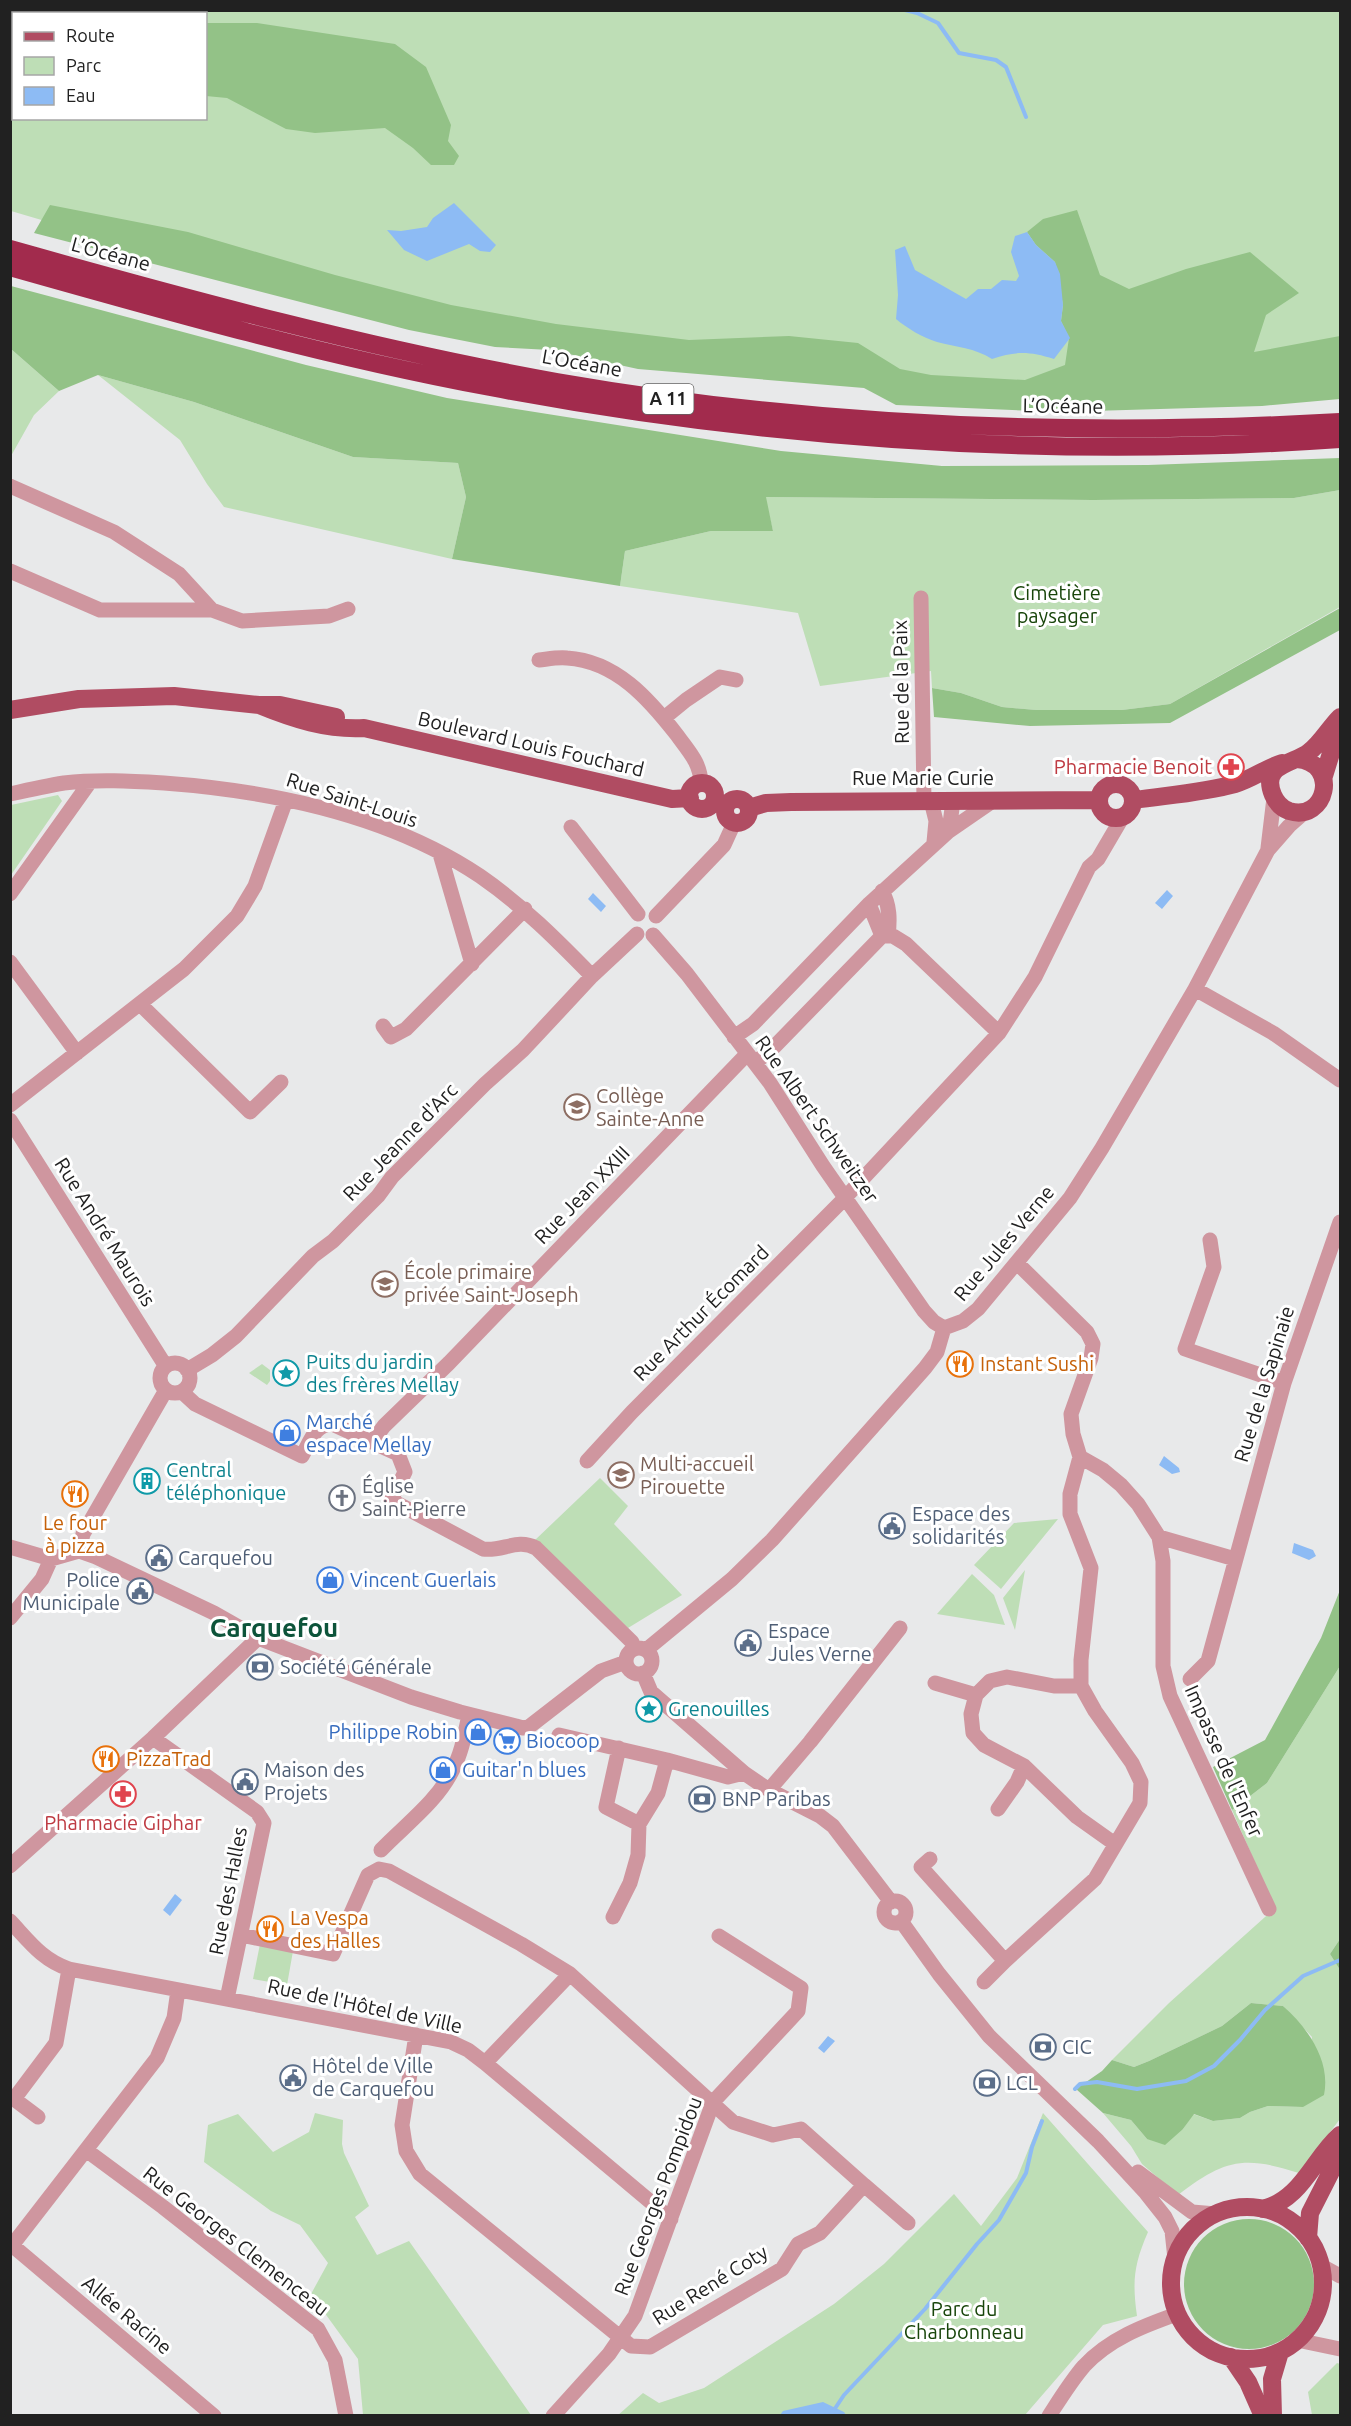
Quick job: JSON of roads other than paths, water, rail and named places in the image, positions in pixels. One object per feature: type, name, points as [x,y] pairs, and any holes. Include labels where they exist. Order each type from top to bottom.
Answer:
[{"type":"highway","name":"L’Océane","points":[[10,249],[267,319],[398,350],[556,381],[662,398],[802,414],[1002,427],[1161,429],[1341,422]]},
{"type":"highway","name":"L’Océane","points":[[10,267],[191,317],[350,357],[488,387],[653,415],[848,436],[990,445],[1185,447],[1341,440]]},
{"type":"main road","name":"Boulevard Louis Fouchard","points":[[10,710],[79,699],[151,696],[198,697],[259,705],[280,705],[309,710],[364,728],[672,799],[690,798],[696,807],[707,808],[730,820]]},
{"type":"main road","points":[[1134,800],[1189,793],[1238,783],[1309,752],[1341,717]]},
{"type":"main road","points":[[1238,783],[1273,795],[1286,810],[1306,811],[1315,806],[1329,789],[1332,750],[1341,731]]},
{"type":"main road","points":[[1273,795],[1273,774],[1290,761],[1314,764],[1329,789]]},
{"type":"main road","points":[[1118,784],[1129,789],[1134,800],[1131,810],[1122,818],[1107,815],[1101,808],[1099,800],[1108,786],[1118,784]]},
{"type":"main road","points":[[707,808],[715,800],[708,788]]},
{"type":"main road","points":[[690,798],[691,790],[708,788],[724,793],[741,804],[745,819],[730,820]]},
{"type":"main road","name":"Rue Marie Curie","points":[[741,804],[1099,800]]},
{"type":"main road","points":[[1263,2209],[1280,2215],[1308,2238],[1320,2265],[1321,2300],[1312,2322],[1297,2340],[1280,2352],[1248,2359],[1232,2357],[1218,2353],[1194,2337],[1177,2314],[1171,2286],[1175,2259],[1191,2232],[1216,2214],[1232,2209],[1263,2209],[1276,2206],[1289,2196],[1341,2135]]},
{"type":"main road","points":[[1308,2238],[1310,2213],[1341,2154]]},
{"type":"main road","points":[[1273,2415],[1272,2371],[1280,2352]]},
{"type":"main road","points":[[1232,2357],[1248,2382],[1263,2415]]},
{"type":"street","points":[[10,486],[114,532],[178,574],[212,610]]},
{"type":"street","points":[[10,571],[100,610],[212,610],[242,621],[329,616],[348,609]]},
{"type":"street","name":"Rue de la Paix","points":[[921,598],[928,801],[937,827],[934,842]]},
{"type":"street","points":[[539,660],[567,658],[597,665],[638,688],[697,762],[708,788]]},
{"type":"street","points":[[664,718],[720,677],[736,680]]},
{"type":"street","name":"Rue Saint-Louis","points":[[10,794],[66,783],[117,780],[211,787],[286,800],[381,827],[440,854],[478,875],[525,909],[592,976]]},
{"type":"street","points":[[10,894],[90,782]]},
{"type":"street","name":"Rue Jules Verne","points":[[1268,850],[1273,821],[1273,795]]},
{"type":"street","points":[[10,1105],[141,1005],[184,969],[237,916],[255,886],[286,800]]},
{"type":"street","points":[[734,1037],[753,1024],[869,904],[934,842],[994,800]]},
{"type":"street","points":[[949,831],[953,801]]},
{"type":"street","name":"Rue Jules Verne","points":[[944,1328],[963,1322],[970,1316],[1070,1198],[1195,989],[1268,850],[1306,811]]},
{"type":"street","name":"Rue Arthur Écomard","points":[[587,1461],[632,1412],[846,1196],[999,1033],[1035,977],[1089,867],[1098,859],[1122,818]]},
{"type":"street","points":[[656,916],[724,845],[730,820]]},
{"type":"street","points":[[571,827],[638,914]]},
{"type":"street","points":[[440,854],[472,964]]},
{"type":"street","points":[[882,891],[888,901],[890,924],[885,936]]},
{"type":"street","points":[[869,904],[885,936]]},
{"type":"street","points":[[383,1026],[391,1037],[406,1029],[525,909]]},
{"type":"street","points":[[645,911],[656,916],[658,927],[653,935],[645,937],[637,934],[632,924],[638,914],[645,911]]},
{"type":"street","name":"Rue Jeanne d'Arc","points":[[187,1370],[212,1355],[236,1336],[313,1256],[333,1241],[378,1196],[392,1177],[538,1034],[592,976],[637,934]]},
{"type":"street","name":"Rue Albert Schweitzer","points":[[653,935],[687,974],[751,1059],[924,1311],[934,1322],[944,1328]]},
{"type":"street","points":[[885,936],[893,936],[906,944],[999,1033]]},
{"type":"street","name":"Rue Jean XXIII","points":[[372,1442],[384,1426],[751,1059],[775,1046],[885,936]]},
{"type":"street","points":[[10,962],[77,1053]]},
{"type":"street","points":[[1195,989],[1273,1032],[1341,1080]]},
{"type":"street","points":[[141,1005],[250,1112],[281,1082]]},
{"type":"street","name":"Rue André Maurois","points":[[10,1120],[165,1365]]},
{"type":"street","name":"Rue de la Sapinaie","points":[[1190,1679],[1208,1661],[1284,1383],[1341,1222]]},
{"type":"street","points":[[1210,1240],[1214,1267],[1185,1349],[1284,1383]]},
{"type":"street","points":[[984,1982],[1095,1879],[1140,1803],[1141,1782],[1132,1763],[1095,1711],[1081,1686],[1081,1660],[1091,1568],[1070,1514],[1070,1494],[1080,1457],[1072,1434],[1071,1414],[1091,1358],[1093,1344],[1087,1332],[1017,1263]]},
{"type":"street","points":[[182,1392],[195,1404],[296,1453],[318,1428],[324,1424],[332,1424],[398,1454],[405,1472],[391,1500],[477,1547],[494,1550],[517,1544],[536,1548],[632,1642],[640,1649],[650,1654],[652,1663],[643,1673],[632,1672],[626,1662],[627,1654],[640,1649],[732,1579],[772,1540],[925,1368],[937,1352],[944,1328]]},
{"type":"street","points":[[172,1362],[182,1364],[187,1370],[189,1379],[182,1392],[177,1394],[166,1390],[160,1379],[165,1365],[172,1362]]},
{"type":"street","points":[[79,1551],[83,1534],[166,1390]]},
{"type":"street","name":"Impasse de l'Enfer","points":[[1080,1457],[1103,1470],[1121,1485],[1138,1504],[1159,1537],[1163,1562],[1163,1666],[1170,1696],[1269,1909]]},
{"type":"street","points":[[1159,1537],[1235,1559]]},
{"type":"street","points":[[10,1547],[51,1559],[79,1551],[214,1613],[258,1638],[388,1688],[469,1715],[523,1728],[536,1722],[601,1671],[626,1662]]},
{"type":"street","points":[[10,1618],[42,1579],[51,1559]]},
{"type":"street","points":[[769,1790],[810,1743],[900,1628]]},
{"type":"street","points":[[12,1862],[153,1738],[258,1638]]},
{"type":"street","points":[[643,1673],[651,1692],[744,1773],[769,1790],[820,1816],[833,1826],[891,1902],[885,1910],[885,1916],[894,1923],[902,1921],[939,1974],[981,2026],[1098,2141],[1165,2217],[1174,2242],[1175,2259]]},
{"type":"street","points":[[1081,1686],[1054,1686],[1007,1677],[990,1681],[976,1695],[971,1714],[973,1733],[984,1745],[1024,1766],[1077,1817],[1115,1844]]},
{"type":"street","points":[[936,1683],[976,1695]]},
{"type":"street","points":[[381,1850],[443,1786],[461,1751],[469,1715]]},
{"type":"street","points":[[559,1735],[620,1748],[728,1777],[744,1773]]},
{"type":"street","name":"Rue des Halles","points":[[153,1738],[257,1812],[264,1823],[227,1999]]},
{"type":"street","points":[[620,1748],[606,1807],[639,1824]]},
{"type":"street","points":[[613,1917],[630,1883],[638,1855],[639,1824],[658,1793],[667,1760]]},
{"type":"street","points":[[998,1809],[1017,1782],[1024,1766]]},
{"type":"street","points":[[930,1859],[921,1867],[1005,1961]]},
{"type":"street","points":[[241,1935],[333,1954],[368,1875],[379,1869],[389,1871],[521,1944],[570,1974],[733,2121],[773,2135],[801,2129],[908,2223]]},
{"type":"street","name":"Rue de l'Hôtel de Ville","points":[[10,1921],[42,1956],[54,1965],[69,1970],[452,2042],[468,2050],[485,2063],[671,2219]]},
{"type":"street","name":"Rue Georges Pompidou","points":[[553,2415],[609,2354],[635,2316],[713,2102],[798,2011],[801,1988],[719,1936]]},
{"type":"street","points":[[38,2117],[14,2099],[56,2043],[69,1970]]},
{"type":"street","points":[[485,2063],[570,1974]]},
{"type":"street","points":[[12,2247],[157,2058],[174,2018],[178,1990]]},
{"type":"street","points":[[417,2035],[402,2125],[406,2151],[420,2174],[619,2338]]},
{"type":"street","points":[[1098,2141],[1153,2185],[1192,2212],[1216,2214]]},
{"type":"street","name":"Rue Georges Clemenceau","points":[[86,2150],[163,2207],[318,2329],[335,2360],[346,2415]]},
{"type":"street","name":"Rue René Coty","points":[[619,2338],[631,2346],[650,2347],[782,2269],[798,2244],[820,2233],[864,2185]]},
{"type":"street","name":"Allée Racine","points":[[12,2247],[214,2415]]},
{"type":"street","points":[[1320,2265],[1341,2276]]},
{"type":"street","points":[[1049,2415],[1084,2366],[1108,2346],[1131,2332],[1177,2314]]},
{"type":"street","points":[[1297,2340],[1341,2349]]},
{"type":"water","points":[[454,203],[496,245],[490,252],[480,251],[469,244],[427,261],[404,250],[387,230],[401,231],[427,227],[433,218]]},
{"type":"water","points":[[1027,232],[1036,245],[1055,262],[1060,274],[1063,305],[1061,321],[1070,338],[1054,359],[1023,353],[1008,354],[992,359],[972,350],[931,340],[896,319],[898,295],[895,250],[905,246],[915,270],[966,299],[978,289],[991,289],[1002,280],[1016,281],[1019,276],[1011,252],[1015,236]]},
{"type":"water","points":[[1167,890],[1173,896],[1162,909],[1155,903]]},
{"type":"water","points":[[593,893],[606,906],[601,912],[588,899]]},
{"type":"water","points":[[1164,1456],[1179,1468],[1180,1472],[1172,1474],[1159,1465]]},
{"type":"water","points":[[1294,1543],[1313,1550],[1316,1556],[1309,1560],[1292,1553]]},
{"type":"water","points":[[175,1894],[182,1900],[170,1916],[163,1910]]},
{"type":"water","points":[[828,2036],[835,2041],[824,2053],[818,2048]]},
{"type":"water","points":[[823,2402],[846,2415],[780,2415],[783,2411]]},
{"type":"waterway","points":[[905,10],[938,23],[959,53],[996,60],[1006,67],[1026,117]]},
{"type":"waterway","points":[[1075,2089],[1080,2084],[1097,2082],[1137,2089],[1186,2081],[1214,2066],[1265,2010],[1303,1976],[1340,1960]]},
{"type":"waterway","points":[[830,2416],[844,2395],[925,2309],[999,2220],[1026,2173],[1032,2147],[1042,2121]]},
{"type":"place","name":"Pharmacie Benoit","points":[[1231,767]]},
{"type":"place","name":"Collège Sainte-Anne","points":[[577,1107]]},
{"type":"place","name":"École primaire privée Saint-Joseph","points":[[385,1284]]},
{"type":"place","name":"Instant Sushi","points":[[960,1364]]},
{"type":"place","name":"Puits du jardin des frères Mellay","points":[[286,1373]]},
{"type":"place","name":"Marché espace Mellay","points":[[287,1433]]},
{"type":"place","name":"Multi-accueil Pirouette","points":[[621,1475]]},
{"type":"place","name":"Central téléphonique","points":[[147,1481]]},
{"type":"place","name":"Le four à pizza","points":[[75,1494]]},
{"type":"place","name":"Église Saint-Pierre","points":[[342,1498]]},
{"type":"place","name":"Espace des solidarités","points":[[892,1526]]},
{"type":"place","name":"Carquefou","points":[[159,1558]]},
{"type":"place","name":"Vincent Guerlais","points":[[330,1580]]},
{"type":"place","name":"Police Municipale","points":[[140,1591]]},
{"type":"place","name":"Espace Jules Verne","points":[[748,1643]]},
{"type":"place","name":"Société Générale","points":[[260,1667]]},
{"type":"place","name":"Grenouilles","points":[[649,1709]]},
{"type":"place","name":"Philippe Robin","points":[[478,1732]]},
{"type":"place","name":"Biocoop","points":[[507,1741]]},
{"type":"place","name":"PizzaTrad","points":[[106,1759]]},
{"type":"place","name":"Guitar'n blues","points":[[443,1770]]},
{"type":"place","name":"Maison des Projets","points":[[245,1782]]},
{"type":"place","name":"Pharmacie Giphar","points":[[123,1794]]},
{"type":"place","name":"BNP Paribas","points":[[702,1799]]},
{"type":"place","name":"La Vespa des Halles","points":[[270,1929]]},
{"type":"place","name":"CIC","points":[[1043,2047]]},
{"type":"place","name":"Hôtel de Ville de Carquefou","points":[[293,2078]]},
{"type":"place","name":"LCL","points":[[987,2083]]},
{"type":"district","name":"Carquefou","points":[[274,1628]]},
{"type":"park label","name":"Cimetière paysager","points":[[1057,604]]},
{"type":"park label","name":"Parc du Charbonneau","points":[[964,2320]]}]
